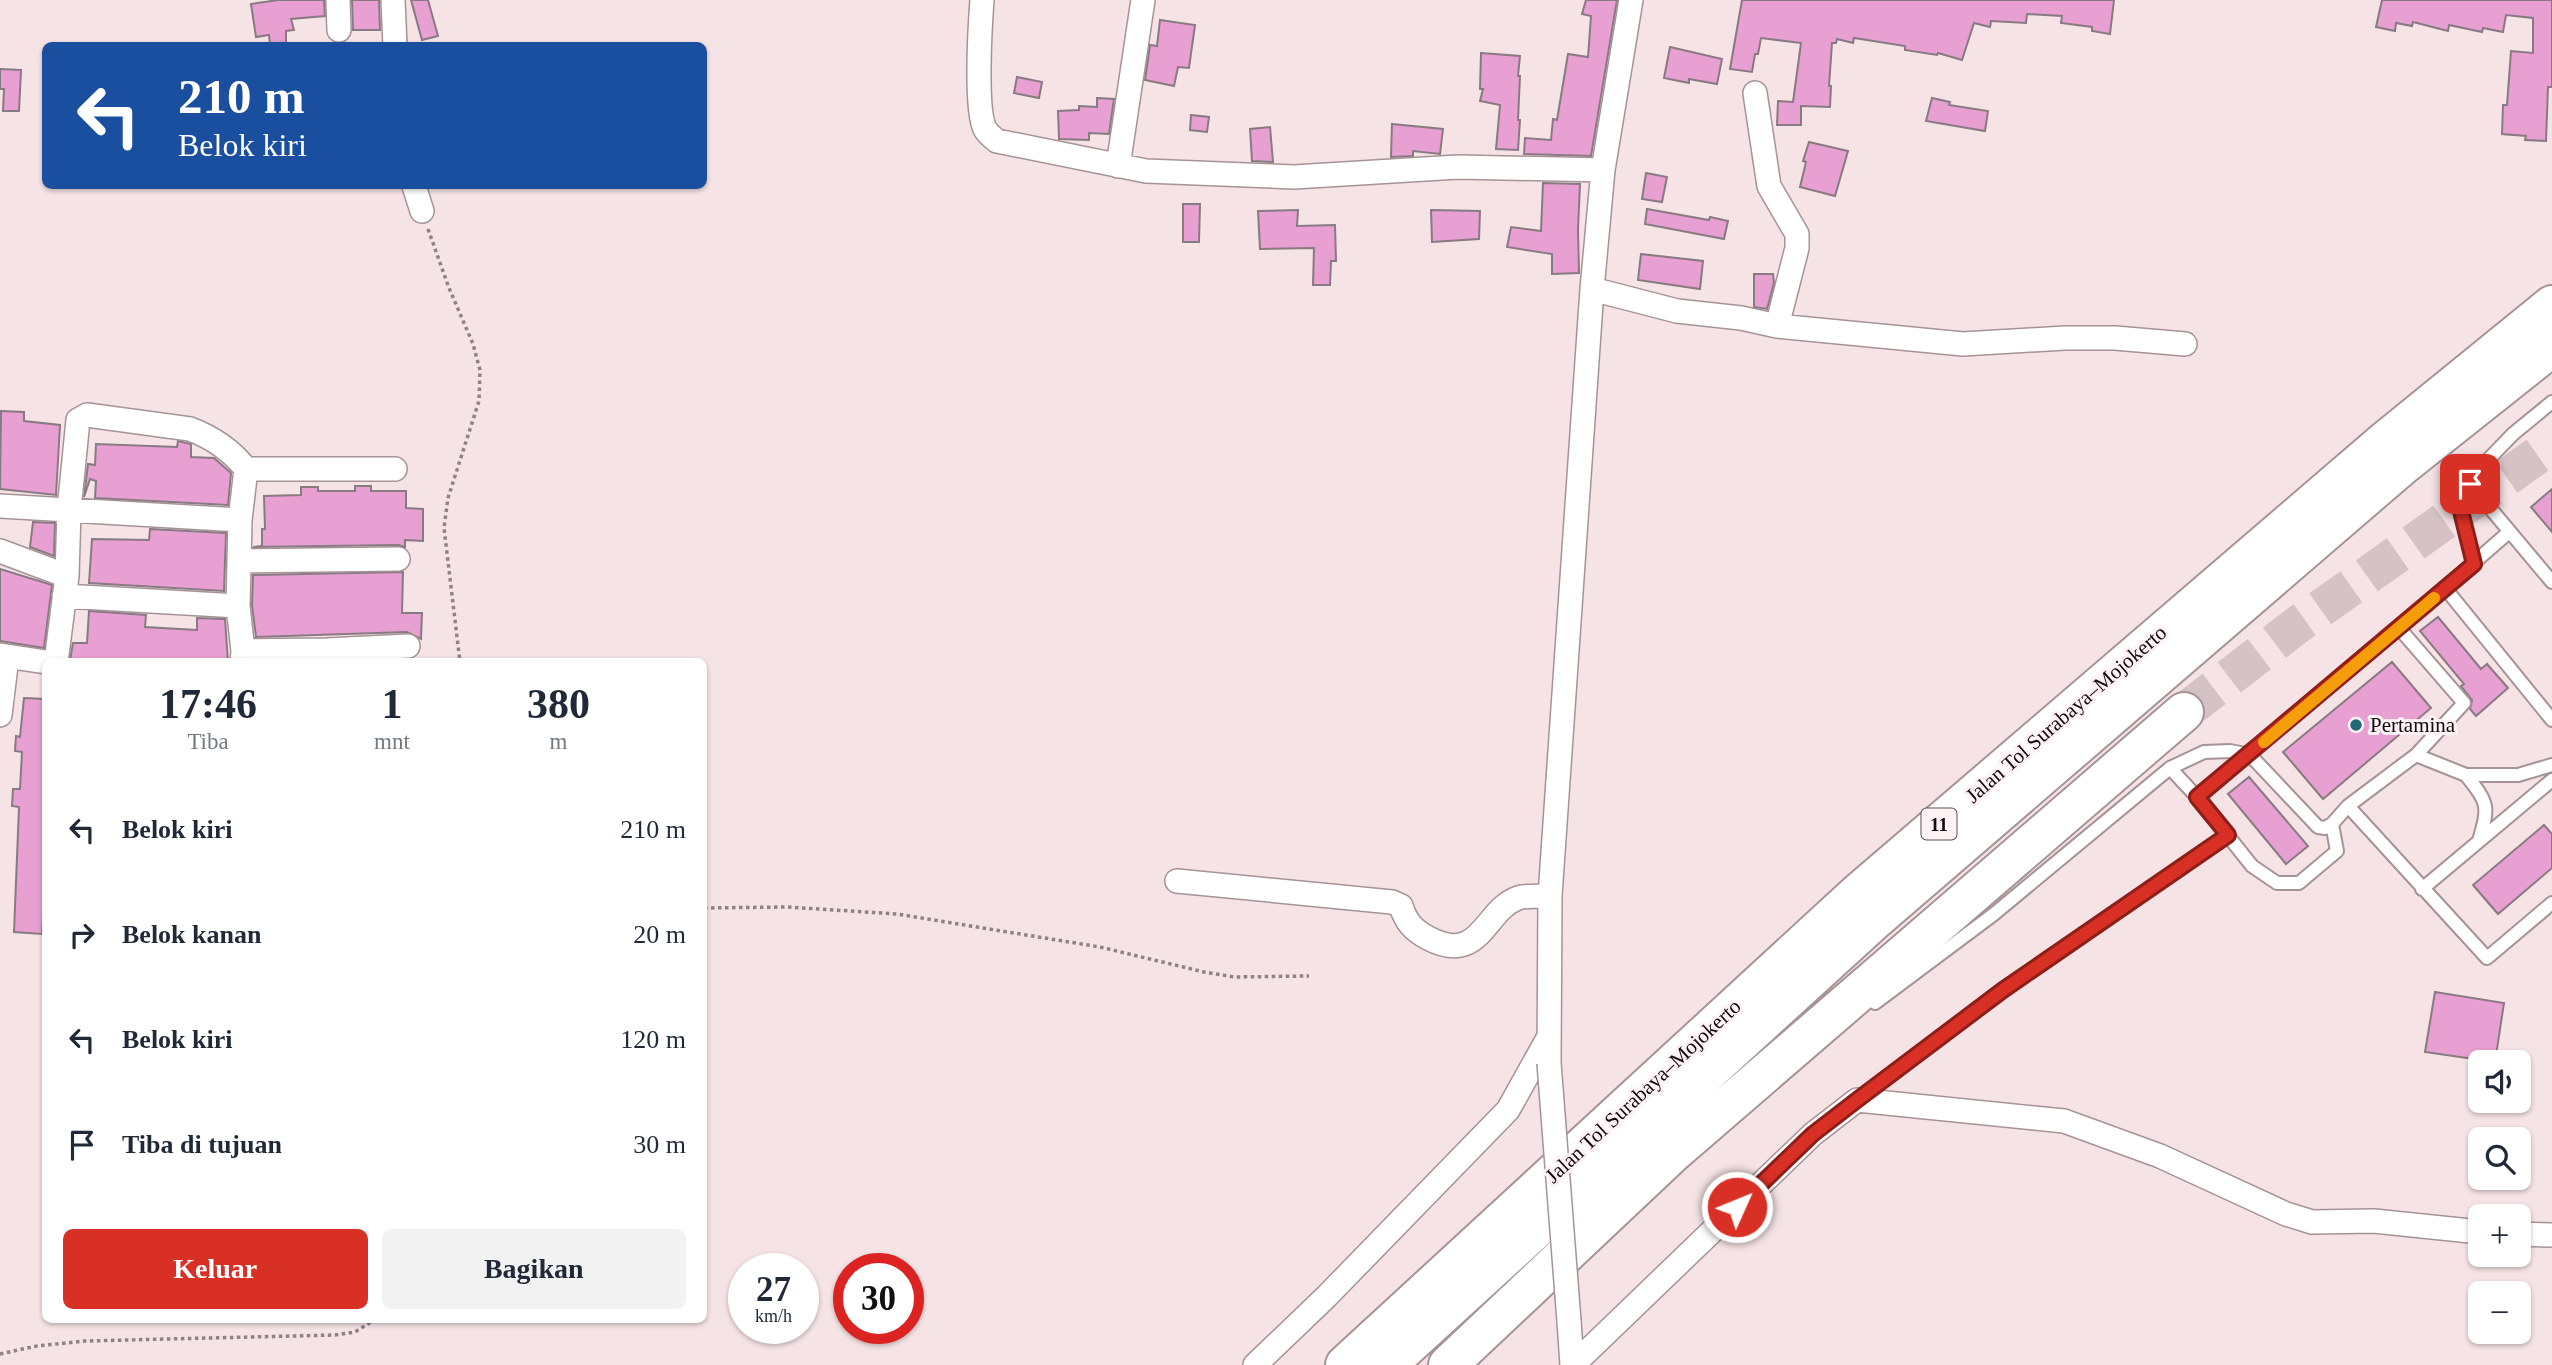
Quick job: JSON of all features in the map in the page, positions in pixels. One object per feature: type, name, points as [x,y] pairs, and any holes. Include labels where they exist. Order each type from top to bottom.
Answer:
[{"type":"highway","name":"Jalan Tol Surabaya–Mojokerto","points":[[1345,1365],[1857,894],[2386,440],[2552,305]]},
{"type":"highway","name":"Jalan Tol Surabaya–Mojokerto","points":[[1387,1365],[1876,919],[2402,466],[2552,347]]},
{"type":"highway","points":[[1448,1365],[1674,1152],[2185,712]]},
{"type":"street","points":[[338,0],[339,30]]},
{"type":"street","points":[[393,0],[395,42]]},
{"type":"street","points":[[982,0],[979,68],[982,120],[986,132],[997,141],[1146,170],[1294,177],[1458,167],[1603,170]]},
{"type":"street","points":[[1118,166],[1143,0]]},
{"type":"street","points":[[1572,1365],[1549,1063],[1550,895],[1592,289],[1603,170],[1630,0]]},
{"type":"street","points":[[1755,93],[1769,186],[1797,234],[1797,248],[1777,326]]},
{"type":"street","points":[[416,189],[422,211]]},
{"type":"street","points":[[1592,289],[1677,311],[1741,318],[1777,326],[1963,344],[2065,338],[2115,338],[2185,344]]},
{"type":"street","points":[[57,658],[66,586],[69,510],[79,420],[87,415],[190,429],[229,452],[246,469],[395,469]]},
{"type":"street","points":[[246,469],[240,520],[238,606],[242,656],[327,656],[408,646]]},
{"type":"street","points":[[0,506],[240,520]]},
{"type":"street","points":[[0,551],[66,586],[238,606]]},
{"type":"street","points":[[240,561],[398,559]]},
{"type":"street","points":[[0,715],[4,656],[42,661]]},
{"type":"street","points":[[1177,881],[1392,902],[1401,906],[1404,916],[1414,930],[1446,945],[1464,944],[1479,934],[1509,903],[1520,898],[1550,895]]},
{"type":"street","points":[[1255,1365],[1508,1110],[1549,1037]]},
{"type":"street","points":[[1572,1365],[1813,1134],[1857,1100],[2064,1121],[2160,1156],[2286,1214],[2312,1222],[2374,1221],[2468,1231]]},
{"type":"street","points":[[2531,1234],[2552,1235]]},
{"type":"lane","points":[[2474,564],[2459,503],[2482,466],[2513,434],[2552,401]]},
{"type":"lane","points":[[2482,466],[2490,508],[2552,582]]},
{"type":"lane","points":[[2197,797],[2250,755],[2509,532]]},
{"type":"lane","points":[[2445,588],[2552,720]]},
{"type":"lane","points":[[1862,1012],[1994,914],[2170,768],[2204,752],[2230,751],[2250,755],[2318,827],[2325,828],[2332,824],[2348,806],[2416,755],[2464,703],[2399,628]]},
{"type":"lane","points":[[2416,755],[2466,775],[2518,775],[2552,765]]},
{"type":"lane","points":[[2170,768],[2252,866],[2277,883],[2299,883],[2337,851],[2332,824]]},
{"type":"lane","points":[[2466,775],[2482,796],[2487,812],[2480,841]]},
{"type":"lane","points":[[2422,889],[2552,780]]},
{"type":"lane","points":[[2348,806],[2487,958],[2552,903]]},
{"type":"lane","points":[[1857,1100],[2003,990],[2228,835]]},
{"type":"lane","points":[[1674,1152],[1818,1045]]},
{"type":"path","points":[[422,211],[449,288],[473,344],[480,370],[479,401],[448,498],[444,528],[460,658]]},
{"type":"path","points":[[707,908],[787,907],[897,914],[1100,947],[1224,975],[1309,976]]},
{"type":"path","points":[[0,1354],[37,1346],[85,1341],[335,1335],[355,1332],[369,1323]]},
{"type":"building","points":[[278,0],[324,0],[325,16],[291,19],[294,30],[286,31],[286,42],[270,42],[269,35],[256,37],[251,4]]},
{"type":"building","points":[[352,0],[379,0],[380,30],[353,30]]},
{"type":"building","points":[[411,0],[428,0],[438,36],[422,40]]},
{"type":"building","points":[[1586,0],[1617,0],[1591,156],[1524,154],[1525,138],[1551,140],[1553,119],[1557,120],[1568,54],[1588,57],[1591,16],[1582,14]]},
{"type":"building","points":[[1742,0],[2114,0],[2110,34],[2092,31],[2092,27],[2061,23],[2062,16],[2027,14],[2026,23],[1991,21],[1990,27],[1974,23],[1962,60],[1938,53],[1905,50],[1905,46],[1854,38],[1853,43],[1837,39],[1836,43],[1832,43],[1830,107],[1801,106],[1801,125],[1777,125],[1778,101],[1793,102],[1801,43],[1761,38],[1752,72],[1730,69]]},
{"type":"building","points":[[2382,0],[2552,0],[2552,87],[2548,87],[2546,141],[2525,140],[2526,136],[2502,134],[2503,105],[2507,105],[2511,51],[2533,53],[2533,18],[2506,15],[2503,32],[2483,28],[2482,32],[2449,25],[2448,31],[2413,22],[2412,26],[2396,23],[2395,31],[2376,27]]},
{"type":"building","points":[[1160,20],[1195,25],[1189,68],[1178,67],[1174,86],[1145,80],[1150,45],[1157,46]]},
{"type":"building","points":[[1670,47],[1722,59],[1717,84],[1689,79],[1689,83],[1664,78]]},
{"type":"building","points":[[1481,53],[1520,56],[1518,150],[1496,149],[1500,105],[1480,101],[1483,89],[1480,89]]},
{"type":"building","points":[[0,69],[21,70],[19,111],[3,111],[4,89],[0,89]]},
{"type":"building","points":[[1017,77],[1042,82],[1039,98],[1014,93]]},
{"type":"building","points":[[1097,98],[1114,99],[1109,134],[1089,133],[1089,140],[1059,139],[1058,111],[1079,110],[1079,106],[1097,107]]},
{"type":"building","points":[[1932,98],[1950,102],[1949,105],[1988,111],[1985,131],[1926,121]]},
{"type":"building","points":[[1191,115],[1209,117],[1207,132],[1190,130]]},
{"type":"building","points":[[1392,124],[1443,129],[1440,154],[1413,151],[1413,156],[1391,157]]},
{"type":"building","points":[[1270,127],[1273,162],[1252,161],[1250,129]]},
{"type":"building","points":[[1809,142],[1848,151],[1835,196],[1800,187],[1806,162],[1803,161]]},
{"type":"building","points":[[1646,173],[1667,177],[1662,202],[1642,199]]},
{"type":"building","points":[[1543,183],[1580,184],[1579,273],[1552,274],[1552,254],[1507,247],[1511,227],[1541,231]]},
{"type":"building","points":[[1183,204],[1200,204],[1199,242],[1183,242]]},
{"type":"building","points":[[1647,209],[1728,221],[1724,239],[1645,224]]},
{"type":"building","points":[[1298,210],[1297,226],[1335,225],[1336,261],[1331,261],[1330,285],[1313,285],[1314,248],[1260,249],[1258,211]]},
{"type":"building","points":[[1431,210],[1480,211],[1479,239],[1432,242]]},
{"type":"building","points":[[1641,254],[1703,261],[1700,289],[1638,280]]},
{"type":"building","points":[[1754,274],[1773,274],[1774,283],[1767,309],[1754,307]]},
{"type":"building","points":[[1,411],[24,412],[24,421],[60,425],[56,495],[0,489]]},
{"type":"building","points":[[178,441],[191,444],[191,457],[214,458],[231,473],[228,505],[95,498],[96,481],[90,479],[84,497],[88,464],[95,465],[96,444],[177,447]]},
{"type":"building","points":[[355,486],[371,486],[371,491],[406,491],[406,508],[423,509],[423,541],[405,540],[405,547],[253,547],[262,546],[262,529],[265,529],[264,496],[301,495],[301,487],[318,487],[318,491],[355,491]]},
{"type":"building","points":[[2552,489],[2552,532],[2531,507]]},
{"type":"building","points":[[33,522],[55,523],[54,556],[30,547]]},
{"type":"building","points":[[150,529],[226,533],[224,591],[89,583],[92,539],[149,540]]},
{"type":"building","points":[[0,569],[52,585],[44,648],[0,641]]},
{"type":"building","points":[[403,572],[402,613],[422,613],[421,639],[407,632],[256,637],[252,605],[253,575]]},
{"type":"building","points":[[89,611],[146,615],[145,627],[197,630],[197,618],[225,619],[228,658],[70,658],[73,643],[87,643]]},
{"type":"building","points":[[2438,617],[2481,669],[2487,664],[2508,688],[2476,716],[2470,709],[2472,700],[2461,686],[2464,684],[2420,631]]},
{"type":"building","points":[[2392,662],[2431,708],[2323,799],[2283,752]]},
{"type":"building","points":[[24,698],[42,699],[42,934],[14,932],[19,807],[12,806],[13,789],[20,789],[22,752],[15,751],[16,736],[20,737]]},
{"type":"building","points":[[2249,777],[2308,846],[2286,864],[2228,794]]},
{"type":"building","points":[[2544,825],[2552,834],[2552,868],[2498,914],[2473,885]]},
{"type":"building","points":[[2435,992],[2504,1003],[2497,1050],[2468,1050],[2468,1058],[2425,1052]]},
{"type":"tunnel","points":[[2184,712],[2300,623],[2552,445]]},
{"type":"slow traffic","points":[[2264,742],[2434,598]]},
{"type":"place","name":"Pertamina","points":[[2356,725]]},
{"type":"route","points":[[1737,1207],[1813,1134],[1857,1100],[2003,990],[2228,835],[2197,797],[2474,564],[2459,503],[2470,484]]}]
